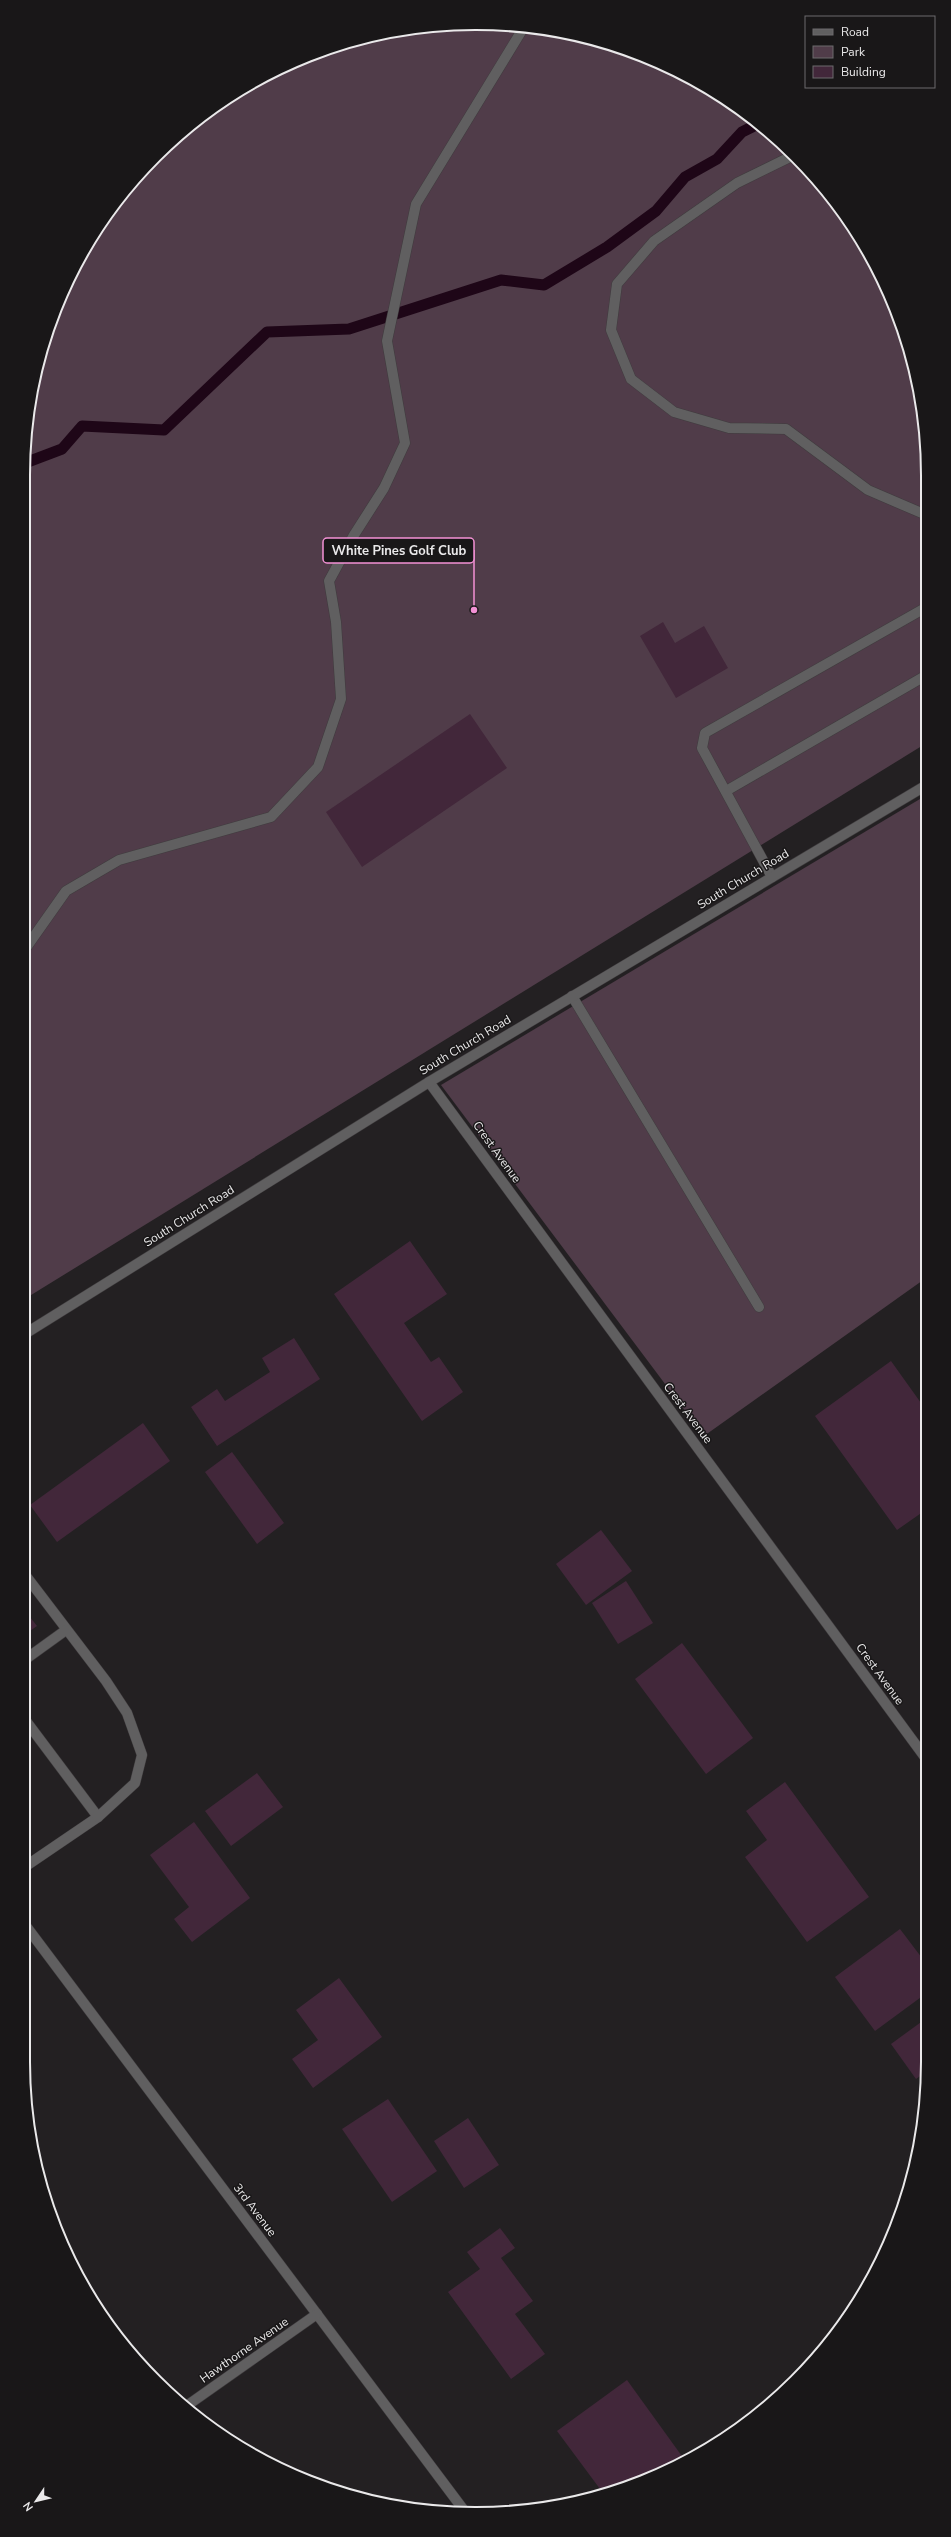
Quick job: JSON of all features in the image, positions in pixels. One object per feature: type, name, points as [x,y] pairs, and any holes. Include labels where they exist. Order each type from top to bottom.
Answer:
[{"type":"street","points":[[30,942],[66,892],[119,860],[271,817],[318,767],[341,699],[336,622],[329,580],[354,535],[384,488],[405,443],[387,341],[416,204],[521,33]]},
{"type":"street","points":[[788,158],[737,183],[654,241],[617,284],[611,330],[631,379],[674,412],[729,428],[786,429],[868,490],[921,513]]},
{"type":"street","points":[[772,877],[702,748],[704,733],[921,610]]},
{"type":"street","points":[[726,791],[921,678]]},
{"type":"street","name":"South Church Road","points":[[30,1331],[429,1082],[921,788]]},
{"type":"street","points":[[572,996],[759,1307]]},
{"type":"street","name":"Crest Avenue","points":[[429,1082],[921,1752]]},
{"type":"street","points":[[30,1581],[106,1681],[127,1713],[142,1755],[135,1783],[98,1817],[30,1863]]},
{"type":"street","points":[[30,1656],[66,1630]]},
{"type":"street","points":[[30,1727],[98,1817]]},
{"type":"street","name":"3rd Avenue","points":[[30,1931],[461,2507]]},
{"type":"street","name":"Hawthorne Avenue","points":[[190,2403],[317,2314]]},
{"type":"green space","points":[[446,31],[505,31],[534,34],[591,45],[646,64],[673,76],[723,105],[747,122],[791,160],[829,204],[861,253],[875,278],[887,305],[906,360],[917,417],[920,446],[921,746],[30,1296],[30,476],[34,417],[45,360],[64,305],[76,278],[105,228],[122,204],[160,160],[204,122],[228,105],[278,76],[305,64],[360,45],[417,34]]},
{"type":"green space","points":[[921,798],[921,1282],[704,1436],[441,1085]]},
{"type":"building","points":[[663,622],[675,643],[704,626],[728,668],[676,698],[640,636]]},
{"type":"building","points":[[470,714],[507,768],[362,867],[326,812]]},
{"type":"building","points":[[410,1241],[447,1294],[404,1323],[431,1362],[439,1357],[463,1392],[422,1421],[334,1294]]},
{"type":"building","points":[[294,1338],[320,1379],[217,1446],[191,1407],[217,1389],[225,1401],[270,1372],[262,1358]]},
{"type":"building","points":[[891,1361],[921,1403],[921,1513],[897,1530],[815,1416]]},
{"type":"building","points":[[143,1423],[170,1461],[57,1542],[30,1505]]},
{"type":"building","points":[[232,1452],[284,1523],[257,1544],[205,1472]]},
{"type":"building","points":[[601,1530],[632,1571],[586,1605],[556,1564]]},
{"type":"building","points":[[626,1581],[653,1623],[618,1644],[592,1603]]},
{"type":"building","points":[[30,1617],[37,1626],[30,1631]]},
{"type":"building","points":[[682,1643],[753,1738],[706,1774],[635,1679]]},
{"type":"building","points":[[257,1773],[283,1807],[231,1846],[205,1811]]},
{"type":"building","points":[[785,1782],[869,1897],[807,1942],[745,1857],[767,1840],[746,1811]]},
{"type":"building","points":[[194,1822],[250,1898],[192,1942],[174,1919],[189,1907],[150,1855]]},
{"type":"building","points":[[900,1929],[921,1957],[921,1997],[875,2031],[835,1977]]},
{"type":"building","points":[[339,1978],[382,2037],[313,2088],[292,2059],[318,2040],[296,2010]]},
{"type":"building","points":[[921,2022],[921,2076],[916,2079],[891,2044]]},
{"type":"building","points":[[388,2099],[437,2171],[392,2202],[342,2129]]},
{"type":"building","points":[[468,2118],[499,2165],[464,2188],[434,2141]]},
{"type":"building","points":[[500,2228],[515,2248],[501,2258],[533,2301],[515,2314],[545,2354],[511,2379],[448,2292],[480,2269],[467,2252]]},
{"type":"building","points":[[627,2380],[682,2456],[646,2473],[600,2489],[557,2431]]},
{"type":"waterway","points":[[31,461],[62,449],[82,426],[164,430],[267,332],[349,329],[501,280],[544,285],[607,247],[656,211],[685,177],[717,159],[742,132],[752,127]]},
{"type":"place","name":"White Pines Golf Club","points":[[474,610]]}]
